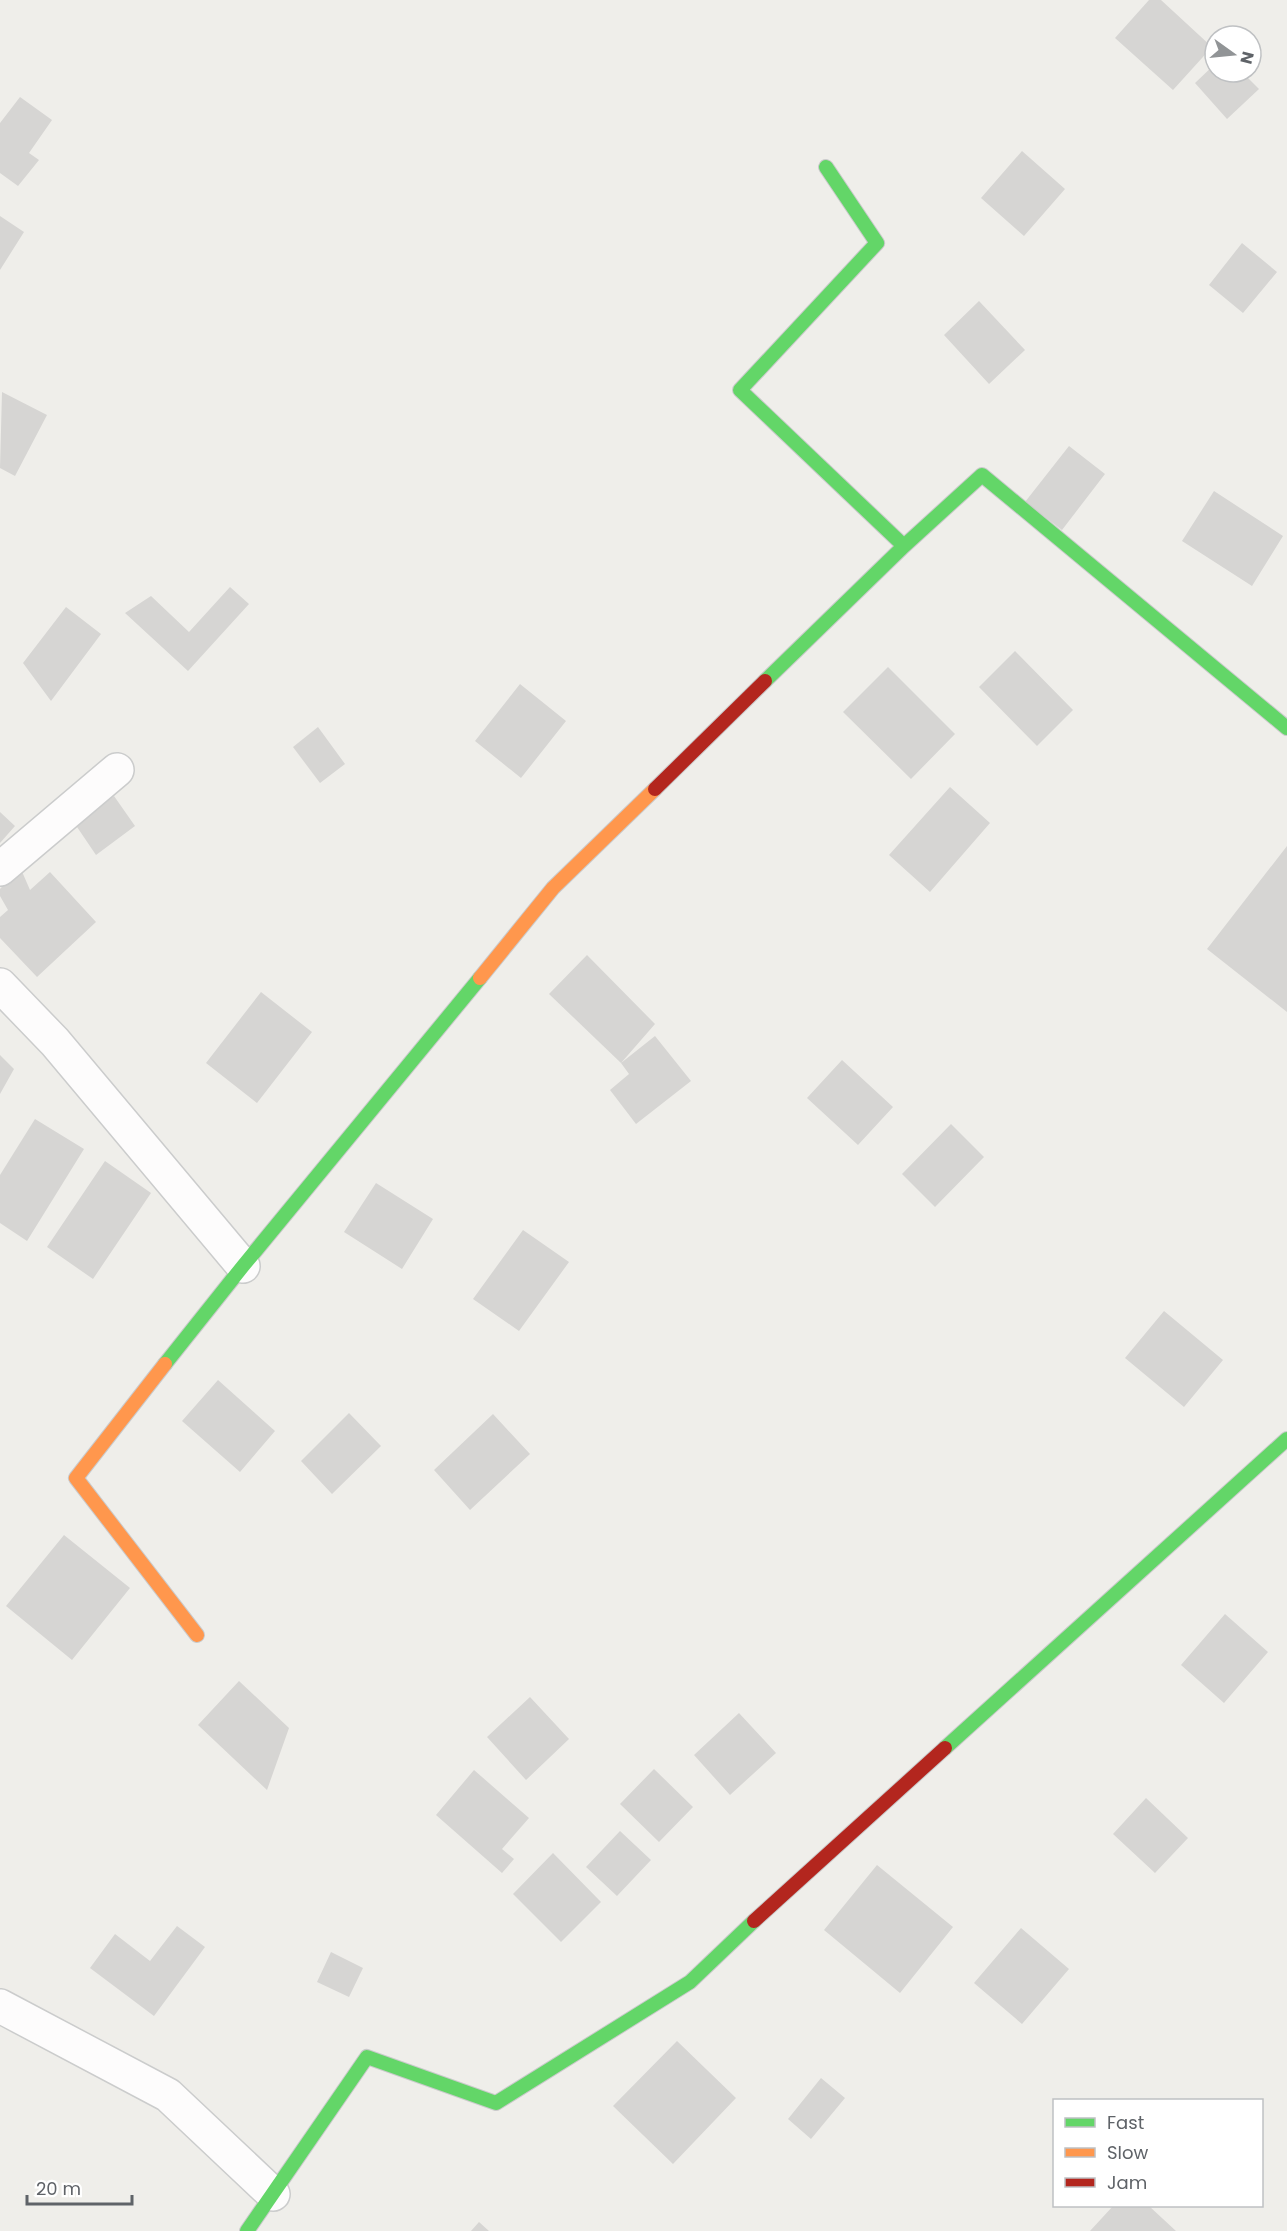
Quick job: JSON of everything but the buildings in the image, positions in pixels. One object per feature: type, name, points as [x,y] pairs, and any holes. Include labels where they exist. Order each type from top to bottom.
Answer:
[{"type":"street","points":[[826,167],[877,243],[740,390],[904,546]]},
{"type":"street","points":[[197,1635],[76,1478],[243,1266],[553,888],[904,546],[982,475],[1287,728]]},
{"type":"street","points":[[0,869],[117,770]]},
{"type":"street","points":[[0,985],[55,1042],[243,1266]]},
{"type":"street","points":[[248,2231],[367,2057],[496,2103],[690,1982],[756,1918],[1287,1439]]},
{"type":"street","points":[[0,2006],[168,2095],[273,2194]]},
{"type":"traffic: fast","points":[[826,167],[877,243],[740,390],[904,546]]},
{"type":"traffic: fast","points":[[765,681],[904,546],[982,475],[1287,728]]},
{"type":"traffic: fast","points":[[165,1364],[480,978]]},
{"type":"traffic: fast","points":[[945,1748],[1287,1439]]},
{"type":"traffic: fast","points":[[247,2231],[367,2057],[496,2103],[690,1982],[754,1921]]},
{"type":"traffic: slow","points":[[480,978],[553,888],[655,789]]},
{"type":"traffic: slow","points":[[165,1364],[76,1478],[197,1635]]},
{"type":"traffic: jam","points":[[655,789],[765,681]]},
{"type":"traffic: jam","points":[[754,1921],[945,1748]]}]
